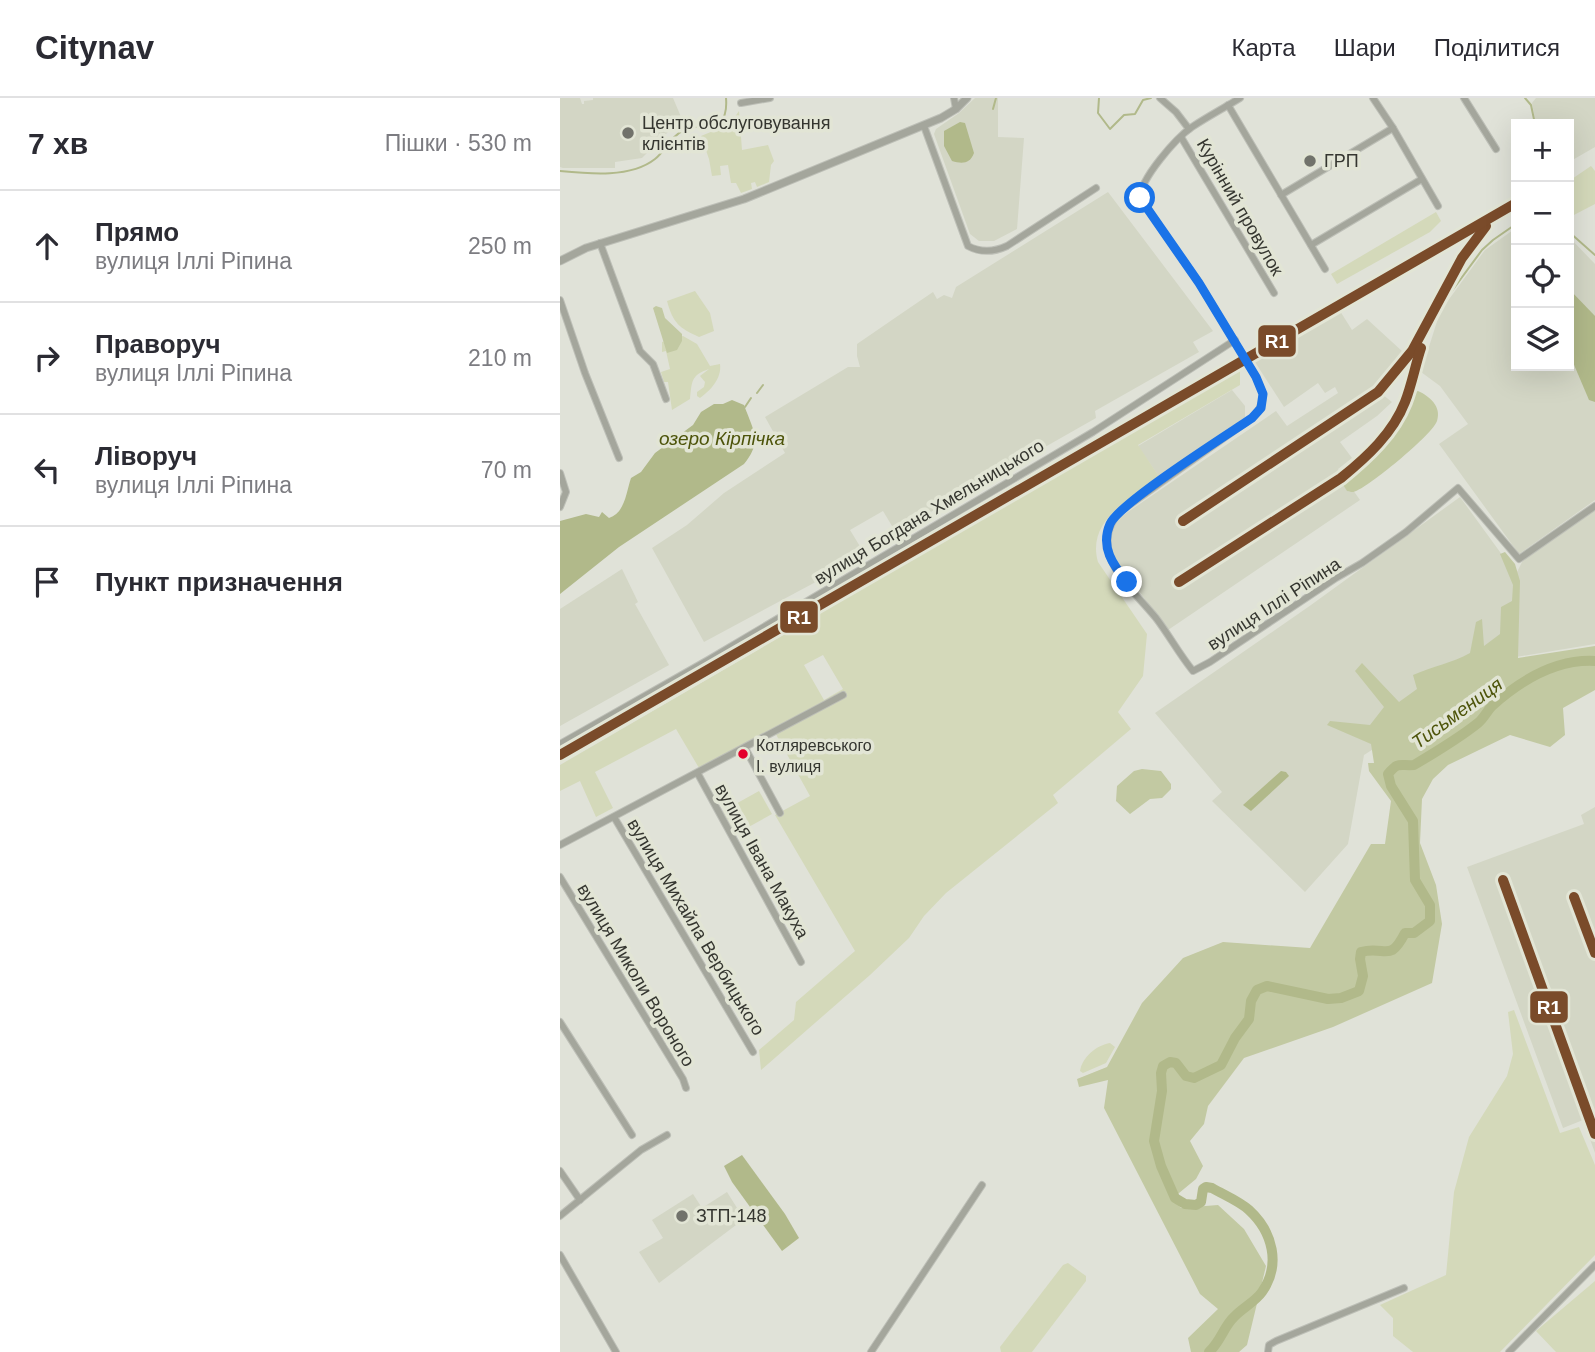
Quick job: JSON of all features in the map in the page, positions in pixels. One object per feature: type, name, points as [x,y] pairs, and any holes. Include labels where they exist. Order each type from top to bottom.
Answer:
[{"type":"street","points":[[741,103],[771,98]]},
{"type":"street","points":[[954,98],[956,109]]},
{"type":"street","points":[[560,261],[600,243],[730,205],[924,125],[956,109],[967,98]]},
{"type":"street","points":[[1160,98],[1189,129]]},
{"type":"street","points":[[1181,137],[1189,129],[1240,98]]},
{"type":"street","points":[[1373,98],[1438,206]]},
{"type":"street","points":[[1464,98],[1496,149]]},
{"type":"street","points":[[1228,105],[1325,269]]},
{"type":"street","points":[[924,125],[968,246],[973,248],[990,251],[1001,248],[1096,188]]},
{"type":"street","points":[[1281,195],[1393,128]]},
{"type":"street","name":"вулиця Іллі Ріпина","points":[[1181,137],[1161,160],[1140,192],[1143,206],[1199,283],[1235,340],[1263,394],[1258,412],[1118,513],[1107,534],[1107,550],[1114,567],[1158,621],[1177,652],[1193,671],[1362,563],[1406,532],[1458,488],[1519,559],[1595,506]]},
{"type":"street","name":"Курінний провулок","points":[[1181,137],[1274,293]]},
{"type":"street","points":[[1311,245],[1422,179]]},
{"type":"street","points":[[600,243],[640,351],[653,364],[666,399]]},
{"type":"street","points":[[560,300],[584,373],[619,458]]},
{"type":"street","name":"вулиця Богдана Хмельницького","points":[[560,744],[1093,432],[1235,340]]},
{"type":"street","points":[[560,474],[566,492],[560,507]]},
{"type":"street","points":[[560,845],[843,695]]},
{"type":"street","points":[[745,748],[780,813]]},
{"type":"street","name":"вулиця Івана Макуха","points":[[698,774],[801,962]]},
{"type":"street","name":"вулиця Михайла Вербицького","points":[[614,817],[753,1052]]},
{"type":"street","name":"вулиця Миколи Вороного","points":[[560,877],[686,1088]]},
{"type":"street","points":[[560,1022],[632,1135]]},
{"type":"street","points":[[560,1216],[641,1150],[667,1135]]},
{"type":"street","points":[[560,1171],[580,1200]]},
{"type":"street","points":[[871,1352],[982,1185]]},
{"type":"street","points":[[560,1255],[617,1352]]},
{"type":"street","points":[[1509,1352],[1595,1265]]},
{"type":"street","points":[[1268,1352],[1269,1345],[1276,1341],[1404,1288]]},
{"type":"shaded area","points":[[560,98],[580,98],[584,104],[584,101],[593,98],[673,98],[684,124],[669,131],[642,158],[615,162],[615,168],[563,168],[560,167]]},
{"type":"shaded area","points":[[975,98],[998,98],[998,137],[1024,138],[1017,229],[994,241],[979,241],[970,234],[934,134],[936,129]]},
{"type":"shaded area","points":[[1536,98],[1595,98],[1595,147],[1574,159],[1574,119],[1535,119],[1532,103]]},
{"type":"shaded area","points":[[739,111],[742,150],[768,145],[774,161],[769,182],[757,187],[755,182],[751,183],[752,189],[741,193],[736,183],[731,183],[728,165],[720,166],[721,175],[712,176],[701,136],[730,124]]},
{"type":"shaded area","points":[[1591,166],[1595,171],[1595,204],[1574,215],[1574,182],[1574,178]]},
{"type":"shaded area","points":[[1108,192],[1213,331],[1193,342],[1199,352],[1095,411],[1096,418],[922,517],[924,522],[898,536],[883,511],[850,530],[861,548],[851,554],[853,558],[838,566],[840,569],[704,642],[652,548],[687,525],[724,493],[785,453],[765,417],[848,367],[860,367],[857,344],[933,292],[937,299],[944,295],[952,298],[956,287]]},
{"type":"shaded area","points":[[1436,212],[1441,221],[1430,232],[1337,284],[1331,274]]},
{"type":"shaded area","points":[[1511,232],[1511,371],[1574,371],[1574,242],[1595,264],[1595,500],[1519,554],[1439,444],[1468,424],[1440,386],[1421,372],[1440,312],[1485,250]]},
{"type":"shaded area","points":[[695,291],[710,313],[714,331],[699,337],[678,324],[667,301]]},
{"type":"shaded area","points":[[653,308],[662,308],[665,318],[682,334],[677,350],[667,353]]},
{"type":"shaded area","points":[[1340,311],[1352,330],[1367,319],[1403,352],[1374,388],[1392,402],[1340,442],[1352,458],[1338,469],[1360,500],[1168,630],[1115,559],[1111,536],[1115,524],[1119,518],[1276,411],[1287,426],[1338,393],[1335,387],[1325,393],[1318,383],[1284,407],[1255,362]]},
{"type":"shaded area","points":[[683,336],[697,344],[710,366],[720,364],[720,369],[715,383],[700,398],[697,392],[704,387],[705,382],[700,376],[709,369],[696,376],[692,383],[690,399],[672,410],[668,382],[664,382],[661,372],[670,369],[666,351],[662,352],[662,342]]},
{"type":"shaded area","points":[[1240,369],[1240,385],[1138,445],[1160,478],[1124,502],[1105,522],[1099,534],[1096,547],[1098,562],[1147,634],[1143,676],[1118,712],[1131,729],[1053,795],[1058,803],[946,893],[924,916],[909,938],[761,1070],[759,1050],[794,1020],[796,1002],[855,951],[775,815],[810,796],[773,729],[699,768],[676,729],[595,772],[613,808],[596,817],[580,781],[560,791],[560,765]],"holes":[[[823,655],[843,689],[824,700],[804,665]]]},
{"type":"shaded area","points":[[1232,390],[1245,406],[1245,417],[1160,478],[1138,446]]},
{"type":"shaded area","points":[[1418,391],[1436,406],[1438,416],[1433,427],[1376,479],[1356,491],[1347,491],[1343,480],[1384,442],[1400,419],[1412,393]]},
{"type":"shaded area","points":[[1460,497],[1516,574],[1524,558],[1595,509],[1595,644],[1516,657],[1364,755],[1348,844],[1305,892],[1212,801],[1222,792],[1155,713]]},
{"type":"shaded area","points":[[1505,552],[1515,564],[1520,581],[1518,658],[1595,646],[1595,690],[1563,708],[1565,735],[1550,747],[1510,735],[1448,765],[1433,779],[1422,799],[1420,843],[1436,885],[1442,924],[1432,983],[1333,1027],[1244,1058],[1208,1106],[1204,1124],[1190,1141],[1203,1166],[1196,1179],[1173,1198],[1181,1208],[1218,1205],[1244,1229],[1266,1266],[1247,1345],[1239,1352],[1191,1352],[1188,1338],[1218,1309],[1200,1294],[1104,1108],[1108,1080],[1079,1087],[1077,1079],[1107,1067],[1142,1003],[1183,958],[1223,942],[1310,948],[1371,844],[1385,844],[1391,801],[1369,771],[1368,763],[1374,763],[1371,744],[1327,725],[1330,721],[1370,725],[1384,707],[1355,671],[1362,663],[1399,702],[1417,689],[1413,675],[1470,653],[1476,622],[1482,619],[1484,646],[1500,634],[1501,607],[1512,601],[1513,585],[1500,554]]},
{"type":"shaded area","points":[[622,569],[638,602],[635,604],[669,665],[560,726],[560,609]]},
{"type":"shaded area","points":[[1134,771],[1161,771],[1171,784],[1171,789],[1162,798],[1150,799],[1130,814],[1116,801],[1117,786]]},
{"type":"shaded area","points":[[759,791],[772,814],[736,834],[723,811]]},
{"type":"shaded area","points":[[1595,807],[1595,1153],[1583,1120],[1563,1128],[1467,867],[1584,824],[1581,815]]},
{"type":"shaded area","points":[[1514,1010],[1560,1133],[1579,1127],[1595,1165],[1595,1255],[1500,1352],[1413,1352],[1393,1336],[1393,1318],[1380,1305],[1446,1275],[1454,1192],[1469,1137],[1507,1076],[1513,1054],[1508,1012]]},
{"type":"shaded area","points":[[1110,1043],[1115,1047],[1106,1063],[1083,1073],[1080,1071],[1091,1052]]},
{"type":"shaded area","points":[[727,1192],[744,1219],[659,1283],[639,1252],[663,1238],[652,1220],[693,1194],[702,1208]]},
{"type":"shaded area","points":[[1068,1263],[1086,1276],[1086,1281],[1032,1352],[1001,1352],[1000,1347],[1063,1265]]},
{"type":"shaded area","points":[[1595,1281],[1595,1352],[1556,1352],[1536,1331]]},
{"type":"water","points":[[960,122],[965,123],[974,153],[968,161],[962,163],[952,161],[944,146],[944,131]]},
{"type":"water","points":[[1574,294],[1595,316],[1595,402],[1589,400],[1574,365]]},
{"type":"water","name":"озеро Кірпічка","points":[[732,400],[744,405],[753,429],[755,442],[744,464],[619,547],[560,594],[560,521],[586,514],[599,517],[602,512],[609,518],[614,515],[624,502],[631,478],[641,472],[655,453],[693,425],[701,412],[714,404]]},
{"type":"water","points":[[1281,771],[1289,776],[1251,811],[1243,805]]},
{"type":"water","points":[[742,1155],[799,1238],[782,1251],[732,1182],[724,1166]]},
{"type":"waterway","points":[[560,171],[610,173],[645,165],[659,156],[682,131],[719,122],[726,110],[726,98]]},
{"type":"waterway","points":[[993,109],[996,98]]},
{"type":"waterway","points":[[1099,98],[1098,113],[1110,129],[1124,115],[1135,114],[1143,100],[1151,98]]},
{"type":"waterway","points":[[1525,98],[1531,105],[1534,119]]},
{"type":"waterway","points":[[1443,303],[1482,250],[1511,227]]},
{"type":"waterway","points":[[1574,236],[1595,255]]},
{"type":"waterway","points":[[757,393],[763,385]]},
{"type":"waterway","points":[[745,407],[751,398]]},
{"type":"waterway","name":"Тисьмениця","points":[[1209,1352],[1237,1314],[1262,1292],[1271,1271],[1272,1249],[1264,1228],[1249,1210],[1212,1188],[1203,1189],[1201,1202],[1196,1205],[1185,1204],[1175,1198],[1154,1141],[1163,1066],[1170,1062],[1176,1063],[1186,1076],[1194,1078],[1221,1065],[1249,1019],[1251,1001],[1257,990],[1267,986],[1328,999],[1341,998],[1359,991],[1363,976],[1361,952],[1391,951],[1405,933],[1414,933],[1430,921],[1430,905],[1415,880],[1413,821],[1391,786],[1388,774],[1397,766],[1414,765],[1455,740],[1478,723],[1492,706],[1527,680],[1567,664],[1595,661]]},
{"type":"transit line","name":"R1","points":[[560,755],[1511,206]]},
{"type":"transit line","name":"R1","points":[[1183,521],[1378,392],[1412,351],[1462,258],[1486,226]]},
{"type":"transit line","name":"R1","points":[[1179,582],[1341,478],[1370,453],[1400,413],[1421,348]]},
{"type":"transit line","name":"R1","points":[[1503,880],[1595,1134]]},
{"type":"transit line","name":"R1","points":[[1574,897],[1595,953]]},
{"type":"place","name":"Центр обслуговування клієнтів","points":[[628,133]]},
{"type":"place","name":"ГРП","points":[[1310,161]]},
{"type":"place","name":"Котляревського І. вулиця","points":[[743,754]]},
{"type":"place","name":"ЗТП-148","points":[[682,1216]]},
{"type":"route","points":[[1127,582],[1114,567],[1107,550],[1107,534],[1112,521],[1134,500],[1252,418],[1261,408],[1263,394],[1256,377],[1199,283],[1140,198]]}]
